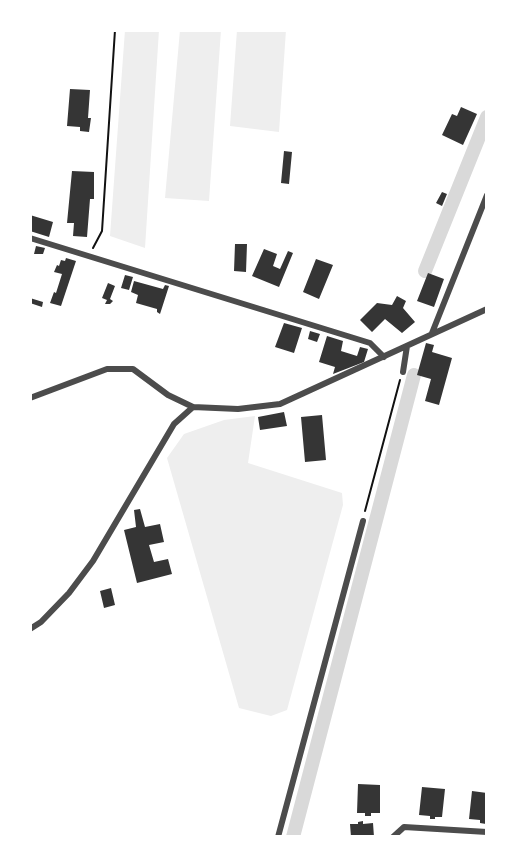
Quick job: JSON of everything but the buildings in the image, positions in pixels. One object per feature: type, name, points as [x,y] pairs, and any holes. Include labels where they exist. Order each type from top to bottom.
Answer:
[{"type":"street","points":[[432,333],[487,195]]},
{"type":"street","points":[[30,238],[370,343],[384,357]]},
{"type":"street","points":[[30,398],[107,369],[133,369],[168,395],[193,406],[238,409],[280,404],[487,309]]},
{"type":"street","points":[[403,372],[407,346]]},
{"type":"street","points":[[30,629],[41,622],[69,593],[93,561],[174,424],[193,406]]},
{"type":"street","points":[[278,837],[363,521]]},
{"type":"street","points":[[393,837],[404,827],[487,832]]},
{"type":"path","points":[[90,256],[102,231],[115,30]]},
{"type":"path","points":[[363,521],[403,372]]},
{"type":"shaded area","points":[[125,30],[159,30],[145,248],[110,236]]},
{"type":"shaded area","points":[[180,30],[221,30],[209,201],[165,198]]},
{"type":"shaded area","points":[[237,30],[286,30],[279,132],[230,126]]},
{"type":"shaded area","points":[[255,416],[248,463],[342,493],[343,505],[287,710],[271,716],[239,708],[167,458],[184,434],[224,420]]},
{"type":"waterway","points":[[425,271],[487,117]]},
{"type":"waterway","points":[[293,837],[414,375]]}]
